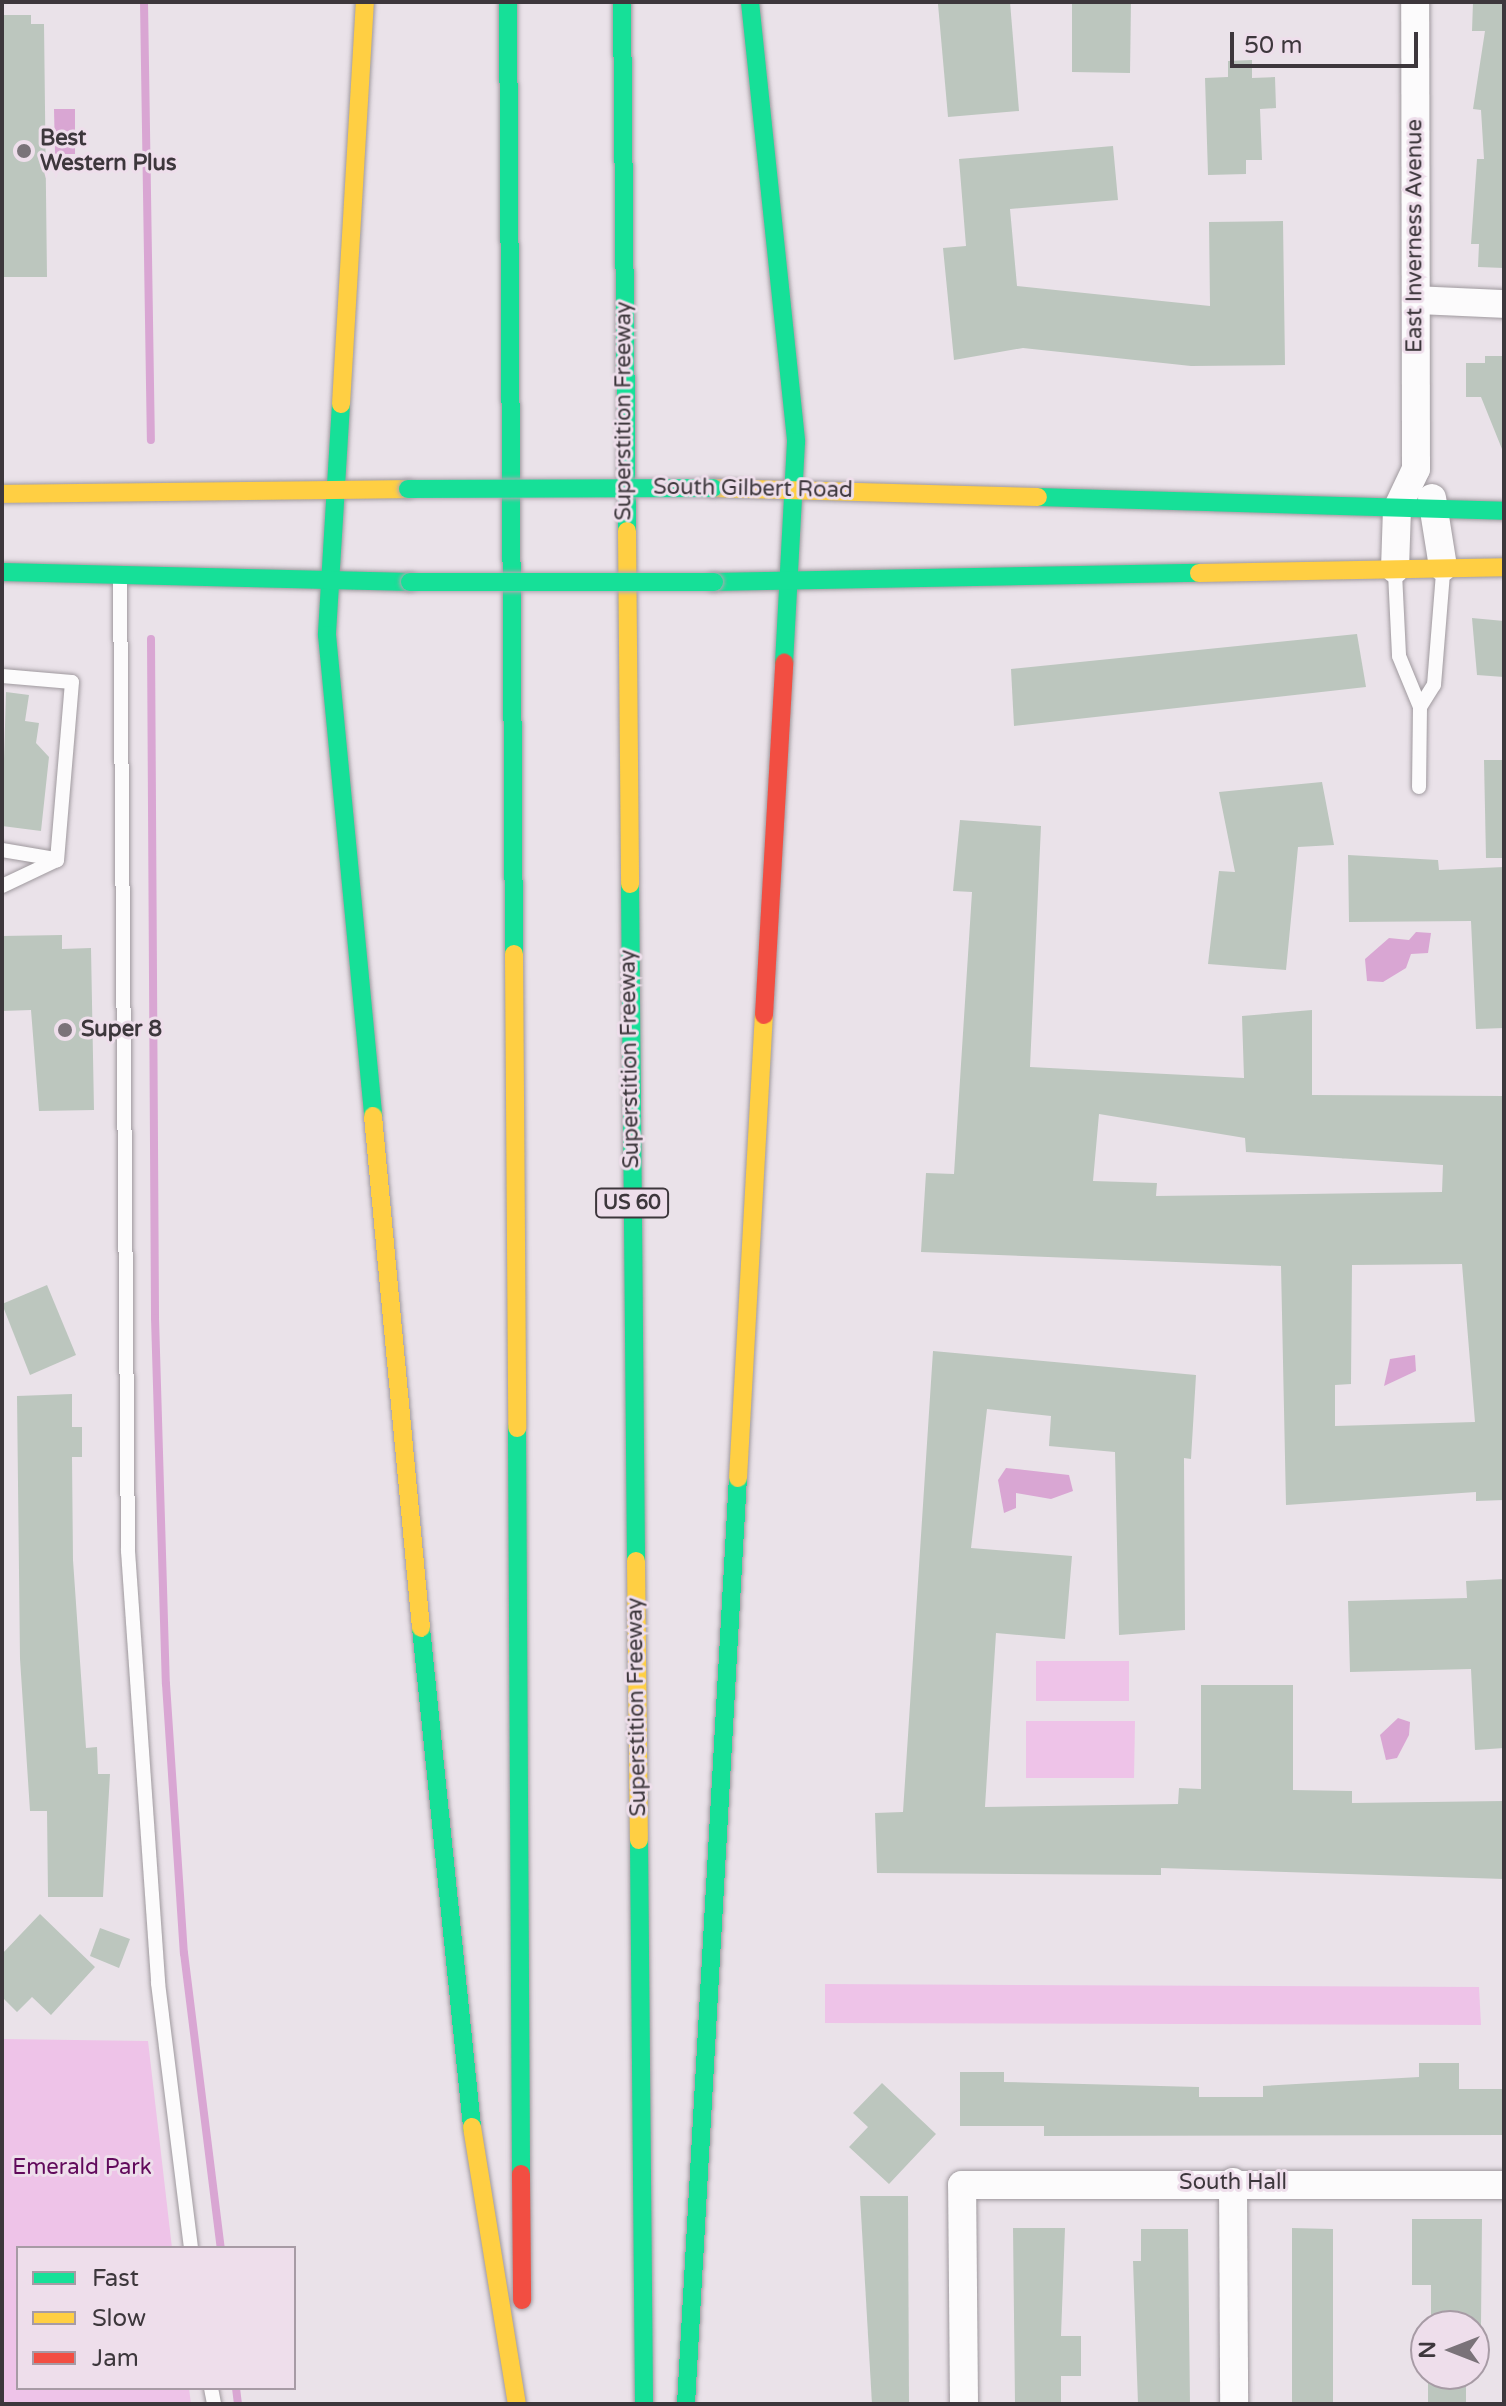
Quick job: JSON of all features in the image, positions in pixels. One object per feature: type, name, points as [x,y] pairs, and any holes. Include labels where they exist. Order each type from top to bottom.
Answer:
[{"type":"main road","points":[[365,2],[332,488],[327,635],[462,2062],[520,2404]]},
{"type":"main road","points":[[508,2],[520,2404]]},
{"type":"main road","name":"Superstition Freeway","points":[[622,2],[644,2404]]},
{"type":"main road","points":[[686,2404],[794,488],[750,2]]},
{"type":"main road","name":"South Gilbert Road","points":[[2,494],[332,488],[794,488],[1504,511]]},
{"type":"main road","points":[[2,572],[410,582],[790,582],[1504,567]]},
{"type":"street","name":"East Inverness Avenue","points":[[1395,569],[1397,509],[1416,469],[1415,2]]},
{"type":"street","points":[[1416,300],[1504,304]]},
{"type":"street","name":"East Inverness Avenue","points":[[1416,469],[1439,511],[1443,567]]},
{"type":"street","points":[[1233,2182],[1234,2404]]},
{"type":"street","name":"South Hall","points":[[964,2404],[962,2185],[1233,2182],[1504,2185]]},
{"type":"lane","points":[[1420,707],[1434,685],[1443,567]]},
{"type":"lane","points":[[1395,569],[1399,656],[1420,707],[1419,787]]},
{"type":"lane","points":[[120,575],[128,1551],[158,1983],[191,2246]]},
{"type":"lane","points":[[2,676],[72,682],[57,860]]},
{"type":"lane","points":[[2,850],[57,860]]},
{"type":"lane","points":[[2,886],[57,860]]},
{"type":"green space","points":[[1036,1661],[1129,1661],[1129,1701],[1036,1701]]},
{"type":"green space","points":[[1026,1721],[1135,1721],[1134,1778],[1026,1778]]},
{"type":"green space","points":[[825,1984],[1479,1987],[1481,2025],[825,2023]]},
{"type":"green space","name":"Emerald Park","points":[[2,2039],[148,2041],[172,2246],[16,2246],[16,2390],[189,2390],[191,2404],[2,2404]]},
{"type":"shaded area","points":[[54,109],[75,109],[75,154],[55,154]]},
{"type":"shaded area","points":[[1416,932],[1431,933],[1428,953],[1411,954],[1406,968],[1383,982],[1367,981],[1365,959],[1389,938],[1409,940]]},
{"type":"shaded area","points":[[1415,1355],[1416,1371],[1384,1386],[1390,1359]]},
{"type":"shaded area","points":[[1006,1468],[1069,1475],[1073,1491],[1051,1499],[1016,1493],[1016,1508],[1004,1513],[998,1480]]},
{"type":"shaded area","points":[[1398,1718],[1410,1722],[1409,1735],[1397,1758],[1386,1760],[1380,1735]]},
{"type":"building","points":[[1010,2],[1019,111],[948,117],[938,4]]},
{"type":"building","points":[[1072,2],[1131,2],[1130,73],[1072,72]]},
{"type":"building","points":[[1473,2],[1504,2],[1504,268],[1478,267],[1479,244],[1471,244],[1477,159],[1484,159],[1481,110],[1473,109],[1485,31],[1472,31]]},
{"type":"building","name":"Best Western Plus","points":[[2,15],[31,15],[31,24],[44,24],[47,277],[2,277]]},
{"type":"building","points":[[1252,60],[1252,78],[1275,77],[1276,108],[1260,109],[1262,160],[1246,160],[1246,174],[1208,175],[1205,78],[1228,77],[1228,61]]},
{"type":"building","points":[[1113,146],[1118,200],[1010,209],[1017,286],[1210,306],[1209,222],[1283,221],[1285,365],[1191,366],[1023,348],[954,360],[943,248],[966,246],[959,159]]},
{"type":"building","points":[[1485,356],[1504,356],[1504,454],[1481,397],[1466,397],[1466,363],[1485,363]]},
{"type":"building","points":[[1472,618],[1504,621],[1504,677],[1477,675]]},
{"type":"building","points":[[1357,634],[1366,687],[1014,726],[1011,669]]},
{"type":"building","points":[[6,692],[29,695],[25,721],[39,723],[36,743],[49,757],[41,831],[2,826]]},
{"type":"building","points":[[1484,760],[1504,760],[1504,858],[1486,858]]},
{"type":"building","points":[[1322,782],[1334,845],[1298,847],[1286,970],[1208,964],[1219,871],[1235,872],[1219,792]]},
{"type":"building","points":[[960,820],[1041,826],[1030,1067],[1244,1078],[1242,1016],[1312,1010],[1312,1095],[1504,1096],[1504,1500],[1476,1501],[1476,1492],[1286,1505],[1281,1266],[921,1252],[926,1173],[954,1174],[972,892],[953,891]],"holes":[[[1099,1114],[1245,1138],[1246,1152],[1443,1165],[1442,1192],[1156,1196],[1157,1183],[1093,1181]],[[1462,1264],[1475,1422],[1335,1426],[1335,1385],[1351,1384],[1352,1265]]]},
{"type":"building","points":[[1348,855],[1438,860],[1439,870],[1504,867],[1504,1028],[1476,1029],[1471,921],[1349,922]]},
{"type":"building","name":"Super 8","points":[[62,935],[62,949],[91,948],[94,1110],[39,1111],[31,1010],[2,1011],[2,936]]},
{"type":"building","points":[[47,1285],[76,1355],[30,1375],[2,1304]]},
{"type":"building","points":[[933,1351],[1196,1375],[1191,1459],[1184,1458],[1185,1630],[1119,1635],[1115,1452],[1049,1446],[1051,1416],[987,1409],[971,1548],[1072,1556],[1065,1639],[996,1633],[985,1807],[1178,1804],[1179,1788],[1201,1789],[1201,1685],[1293,1685],[1293,1790],[1352,1791],[1352,1803],[1504,1801],[1504,1879],[1161,1868],[1161,1875],[877,1873],[875,1813],[903,1812]]},
{"type":"building","points":[[72,1394],[72,1427],[82,1427],[82,1457],[72,1457],[73,1560],[86,1748],[97,1747],[98,1774],[110,1774],[103,1897],[48,1897],[47,1811],[30,1811],[20,1659],[17,1396]]},
{"type":"building","points":[[1504,1579],[1504,1748],[1475,1750],[1471,1669],[1350,1672],[1348,1601],[1467,1598],[1466,1581]]},
{"type":"building","points":[[40,1914],[95,1967],[51,2015],[32,1997],[17,2012],[2,1997],[2,1954]]},
{"type":"building","points":[[100,1928],[130,1939],[119,1968],[90,1956]]},
{"type":"building","points":[[1419,2063],[1459,2063],[1459,2089],[1504,2089],[1504,2135],[1044,2136],[1044,2126],[960,2126],[960,2072],[1004,2072],[1004,2082],[1199,2087],[1199,2097],[1263,2097],[1263,2086],[1419,2077]]},
{"type":"building","points":[[882,2083],[936,2134],[889,2184],[849,2147],[868,2127],[853,2113]]},
{"type":"building","points":[[860,2196],[908,2196],[909,2404],[872,2404]]},
{"type":"building","points":[[1412,2219],[1482,2219],[1481,2310],[1431,2310],[1431,2285],[1412,2285]]},
{"type":"building","points":[[1013,2228],[1065,2228],[1061,2336],[1081,2336],[1081,2376],[1061,2376],[1061,2404],[1015,2404]]},
{"type":"building","points":[[1292,2228],[1333,2229],[1333,2404],[1292,2404]]},
{"type":"building","points":[[1141,2229],[1188,2229],[1190,2404],[1138,2404],[1133,2261],[1141,2261]]},
{"type":"building","points":[[1428,2390],[1466,2390],[1466,2404],[1428,2404]]},
{"type":"waterway","points":[[144,2],[151,440]]},
{"type":"waterway","points":[[151,639],[155,1318],[166,1684],[184,1953],[221,2246]]},
{"type":"waterway","points":[[236,2390],[238,2404]]},
{"type":"traffic: fast","points":[[508,2],[514,954]]},
{"type":"traffic: fast","points":[[622,2],[627,531]]},
{"type":"traffic: fast","points":[[750,2],[796,442],[784,663]]},
{"type":"traffic: fast","points":[[341,404],[327,635],[373,1116]]},
{"type":"traffic: fast","points":[[408,489],[713,488]]},
{"type":"traffic: fast","points":[[1038,497],[1504,511]]},
{"type":"traffic: fast","points":[[2,572],[410,582]]},
{"type":"traffic: fast","points":[[714,582],[1199,573]]},
{"type":"traffic: fast","points":[[410,582],[714,582]]},
{"type":"traffic: fast","points":[[630,884],[636,1561]]},
{"type":"traffic: fast","points":[[517,1428],[521,2174]]},
{"type":"traffic: fast","points":[[686,2404],[738,1478]]},
{"type":"traffic: fast","points":[[421,1628],[472,2127]]},
{"type":"traffic: fast","points":[[639,1840],[644,2404]]},
{"type":"traffic: slow","points":[[341,404],[365,2]]},
{"type":"traffic: slow","points":[[713,488],[1038,497]]},
{"type":"traffic: slow","points":[[2,494],[408,489]]},
{"type":"traffic: slow","points":[[627,531],[630,884]]},
{"type":"traffic: slow","points":[[1199,573],[1504,567]]},
{"type":"traffic: slow","points":[[514,954],[517,1428]]},
{"type":"traffic: slow","points":[[738,1478],[764,1015]]},
{"type":"traffic: slow","points":[[373,1116],[421,1628]]},
{"type":"traffic: slow","points":[[636,1561],[639,1840]]},
{"type":"traffic: slow","points":[[472,2127],[517,2404]]},
{"type":"traffic: jam","points":[[764,1015],[784,663]]},
{"type":"traffic: jam","points":[[521,2174],[522,2300]]},
{"type":"place","name":"Best Western Plus","points":[[24,151]]},
{"type":"place","name":"Super 8","points":[[65,1030]]}]
